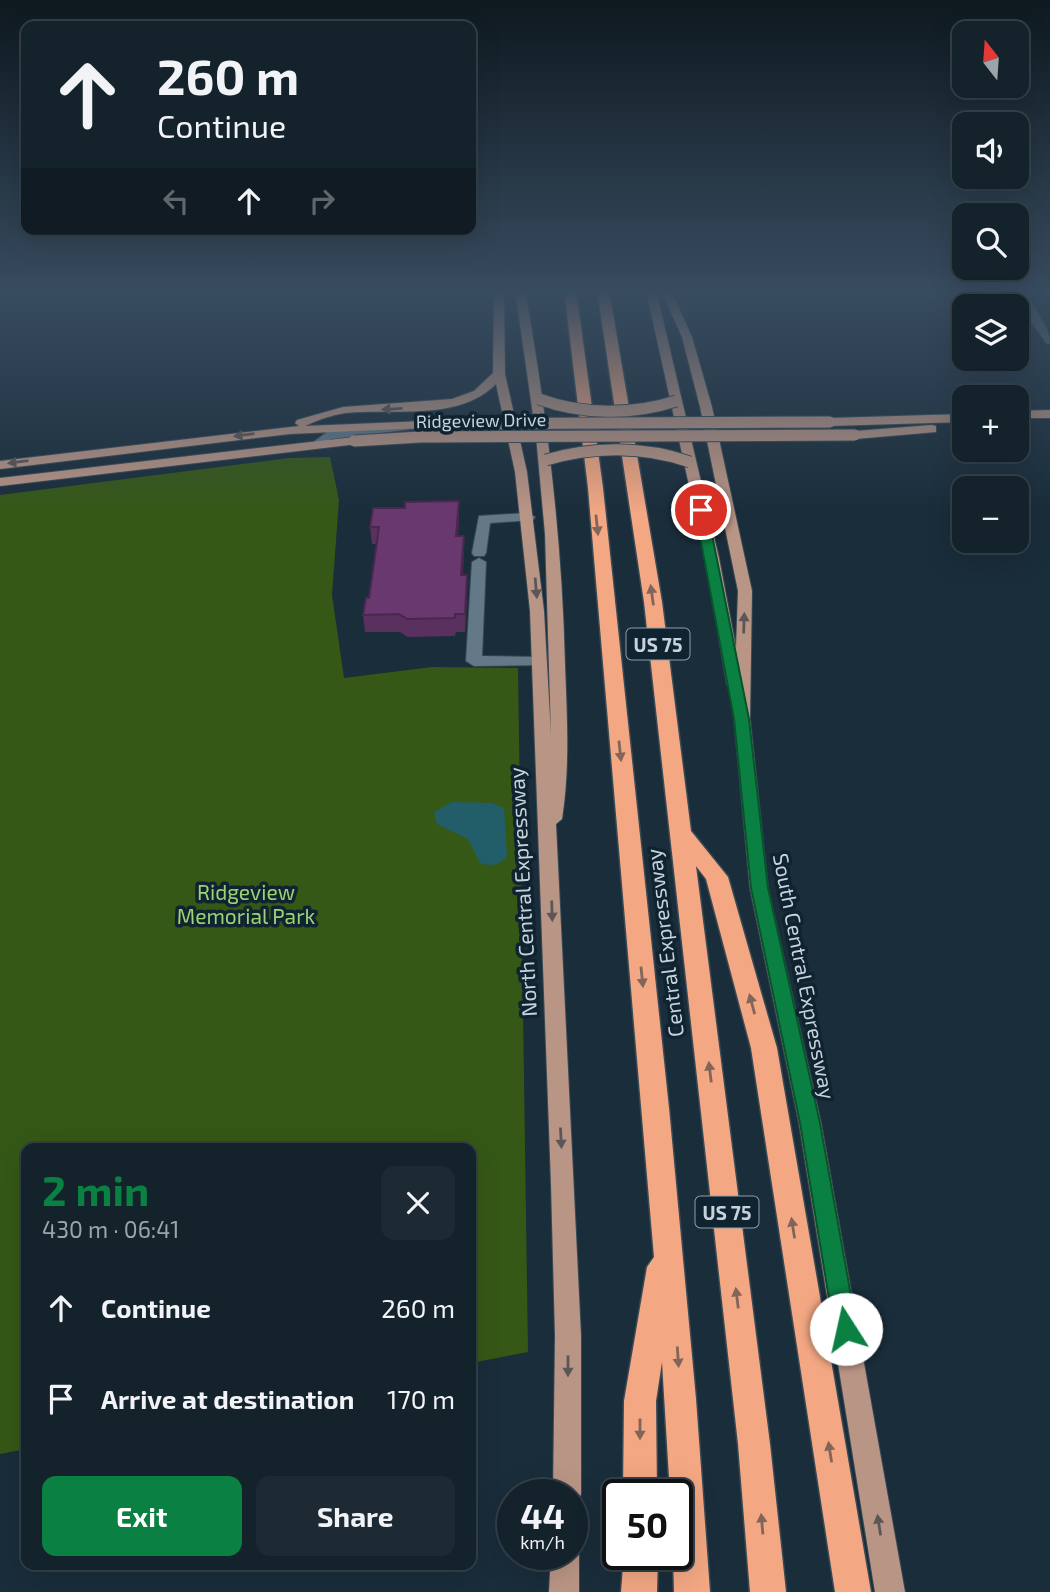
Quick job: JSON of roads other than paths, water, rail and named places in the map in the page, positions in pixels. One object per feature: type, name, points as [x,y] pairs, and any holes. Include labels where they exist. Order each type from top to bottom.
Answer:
[{"type":"highway","name":"Central Expressway","points":[[580,364],[666,1240],[686,1467],[692,1592]]},
{"type":"highway","name":"Central Expressway","points":[[615,364],[653,602],[753,1430],[768,1592]]},
{"type":"highway","points":[[680,833],[717,877],[764,1048],[853,1592]]},
{"type":"highway","points":[[640,1479],[640,1401],[666,1240]]},
{"type":"highway","points":[[639,1592],[640,1570]]},
{"type":"main road","name":"North Central Expressway","points":[[499,364],[522,472],[539,662],[567,1294],[567,1479]]},
{"type":"main road","points":[[533,364],[546,460],[559,642],[560,787],[549,843]]},
{"type":"main road","points":[[670,364],[676,401],[712,558],[741,719]]},
{"type":"main road","name":"South Central Expressway","points":[[694,364],[743,579],[741,719],[760,888],[810,1123],[890,1592]]},
{"type":"main road","points":[[290,429],[323,414],[441,405],[461,400],[477,395],[499,374]]},
{"type":"main road","points":[[539,399],[565,409],[653,409],[676,401]]},
{"type":"main road","name":"Ridgeview Drive","points":[[543,435],[682,423],[883,422],[952,419]]},
{"type":"main road","name":"Ridgeview Drive","points":[[0,464],[337,425],[422,424],[543,435],[685,437],[907,433],[952,427]]},
{"type":"main road","points":[[0,482],[317,444],[354,441],[390,446],[543,435]]},
{"type":"main road","points":[[546,460],[566,453],[656,452],[674,455],[690,462]]},
{"type":"main road","points":[[46,459],[47,476]]},
{"type":"main road","points":[[564,1592],[565,1570]]},
{"type":"street","points":[[317,444],[327,436],[422,424]]},
{"type":"street","points":[[528,517],[484,519],[479,558],[474,661],[539,662]]},
{"type":"park label","name":"Ridgeview Memorial Park","points":[[246,903]]}]
